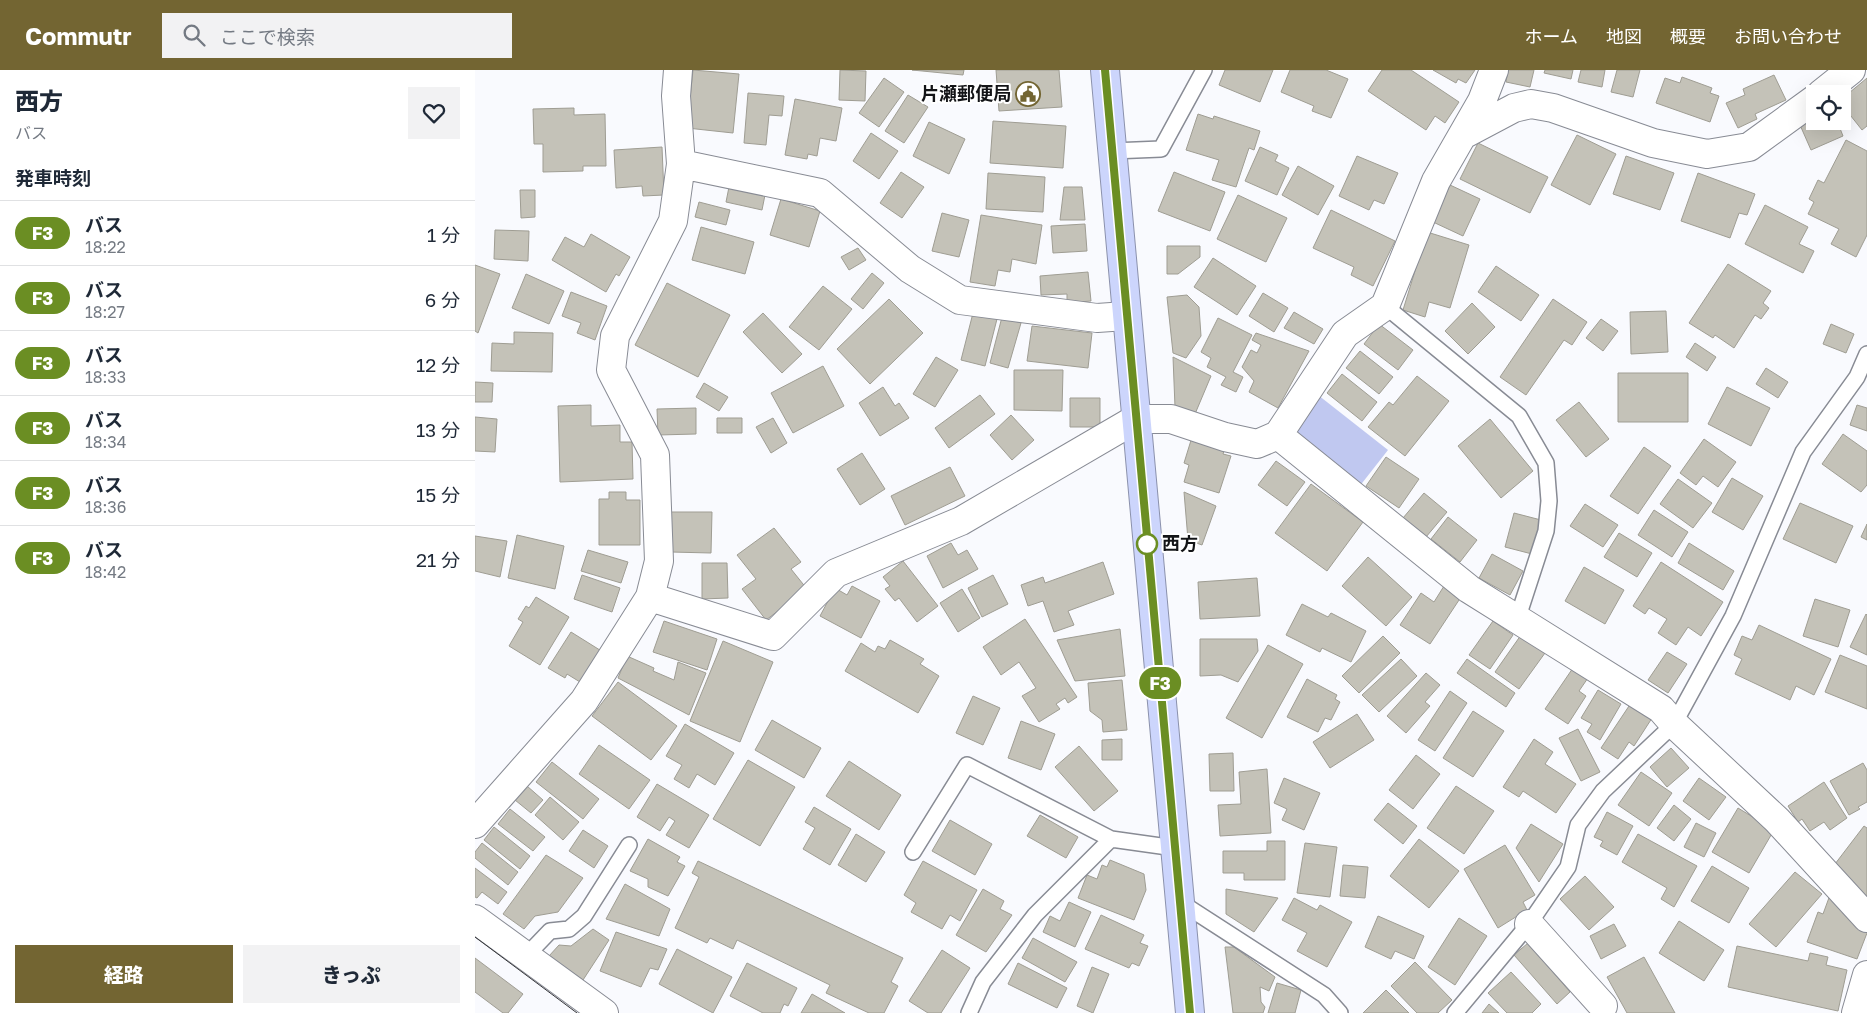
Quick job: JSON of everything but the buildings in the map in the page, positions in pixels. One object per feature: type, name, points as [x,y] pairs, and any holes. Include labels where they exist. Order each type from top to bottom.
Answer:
[{"type":"highway","points":[[1105,70],[1190,1013]]},
{"type":"street","points":[[475,824],[583,700],[650,597],[659,561],[655,455],[611,370],[615,336],[673,221],[681,164],[676,96],[678,70]]},
{"type":"street","points":[[650,597],[773,636],[836,573],[961,521],[1136,419],[1171,419],[1225,438],[1257,444],[1278,435],[1345,334],[1385,306],[1436,181],[1482,101],[1494,70]]},
{"type":"street","points":[[1832,85],[1851,70]]},
{"type":"street","points":[[1463,135],[1513,108],[1531,104],[1553,108],[1653,143],[1707,154],[1749,147],[1806,106]]},
{"type":"street","points":[[681,164],[820,193],[910,269],[960,300],[1097,318],[1126,316]]},
{"type":"street","points":[[1278,435],[1469,589],[1661,709],[1674,724],[1777,820],[1867,918]]},
{"type":"street","points":[[475,919],[604,1013]]},
{"type":"street","points":[[1529,924],[1603,1006]]},
{"type":"street","points":[[1857,1013],[1867,975]]},
{"type":"lane","points":[[1112,151],[1161,149],[1204,70]]},
{"type":"lane","points":[[1385,306],[1519,416],[1546,463],[1549,501],[1546,531],[1517,620]]},
{"type":"lane","points":[[1455,1013],[1529,924],[1568,867],[1578,825],[1603,791],[1674,724],[1733,616],[1803,452],[1857,377],[1867,354]]},
{"type":"lane","points":[[913,852],[967,765],[1111,839],[1175,848]]},
{"type":"lane","points":[[969,1013],[983,982],[1035,915],[1111,839]]},
{"type":"lane","points":[[526,956],[551,931],[569,929],[585,916],[629,845]]},
{"type":"lane","points":[[1180,902],[1324,995],[1340,1013]]},
{"type":"shaded area","points":[[1318,395],[1388,450],[1359,487],[1298,440],[1296,424]]},
{"type":"tram line","points":[[475,937],[577,1013]]},
{"type":"bus line","name":"F3","points":[[1105,70],[1190,1013]]},
{"type":"place","name":"片瀬郵便局","points":[[1028,94]]},
{"type":"place","name":"西方","points":[[1147,544]]}]
